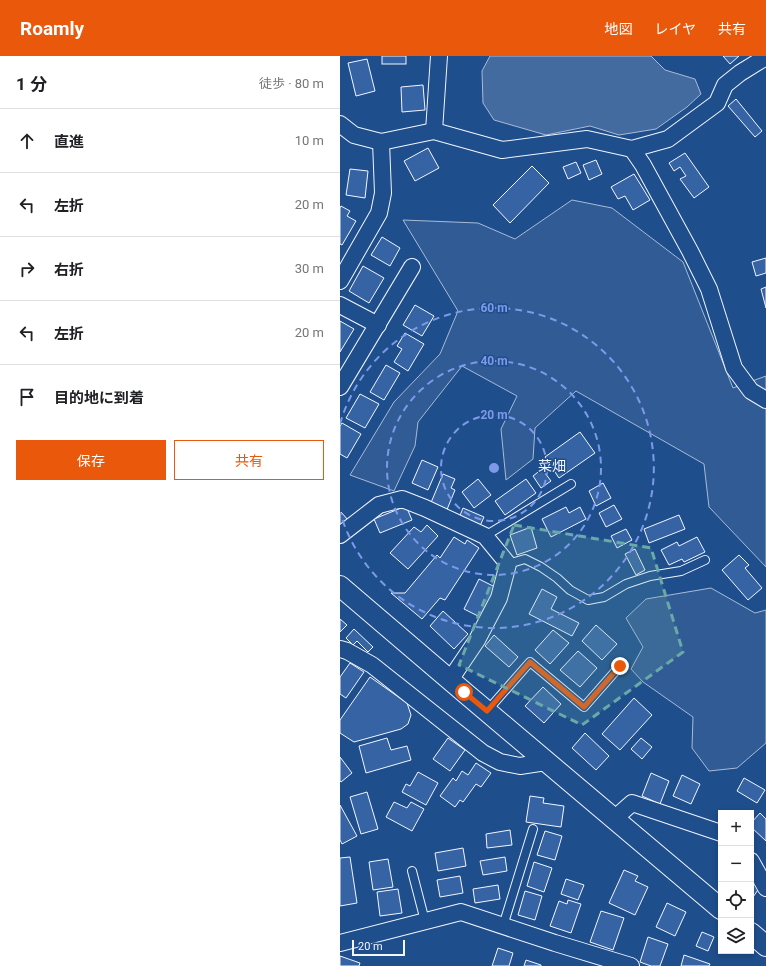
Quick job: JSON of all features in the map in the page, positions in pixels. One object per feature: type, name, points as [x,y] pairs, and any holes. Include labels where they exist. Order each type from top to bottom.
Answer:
[{"type":"street","points":[[434,130],[438,56]]},
{"type":"street","points":[[340,124],[354,135],[381,142],[434,130],[502,150],[587,139],[632,149],[668,139],[717,102],[726,85],[740,73],[766,57]]},
{"type":"street","points":[[340,281],[379,213],[383,193],[381,142]]},
{"type":"street","points":[[632,149],[643,165],[683,238],[708,289],[734,368],[751,391],[766,400]]},
{"type":"street","points":[[340,387],[412,267]]},
{"type":"street","points":[[340,305],[378,325]]},
{"type":"street","points":[[340,535],[379,505],[402,499],[485,536],[508,564],[499,598],[477,640],[450,680]]},
{"type":"street","points":[[340,586],[718,906]]},
{"type":"street","points":[[340,649],[347,651],[372,665],[483,753],[500,762],[520,766],[546,762]]},
{"type":"street","points":[[614,819],[632,803],[718,832]]},
{"type":"street","points":[[754,866],[766,888]]},
{"type":"street","points":[[340,943],[461,912],[631,966]]},
{"type":"street","points":[[754,936],[766,946]]},
{"type":"lane","points":[[485,536],[571,484]]},
{"type":"lane","points":[[508,564],[525,559],[541,567],[557,578],[570,590],[588,600],[604,597],[626,584],[650,576],[681,571],[705,560]]},
{"type":"lane","points":[[487,711],[530,662],[584,707],[620,666]]},
{"type":"lane","points":[[504,926],[533,829]]},
{"type":"lane","points":[[412,871],[425,921]]},
{"type":"highlighted area","points":[[514,525],[651,548],[683,652],[582,725],[459,665]]},
{"type":"shaded area","points":[[490,56],[651,56],[665,70],[695,79],[701,94],[687,107],[656,129],[619,135],[590,126],[546,135],[494,120],[483,103],[482,71]]},
{"type":"shaded area","points":[[572,200],[612,208],[683,262],[733,388],[766,376],[766,567],[709,507],[704,464],[576,391],[535,428],[533,459],[506,480],[501,429],[517,396],[462,366],[418,422],[415,446],[394,491],[350,475],[394,402],[440,354],[458,311],[403,220],[478,223],[515,239]]},
{"type":"shaded area","points":[[711,588],[755,613],[766,610],[766,743],[737,768],[709,771],[692,748],[693,717],[643,682],[631,669],[643,647],[626,618],[646,599]]},
{"type":"building","points":[[382,56],[406,56],[406,64],[382,64]]},
{"type":"building","points":[[723,56],[739,56],[730,64]]},
{"type":"building","points":[[367,59],[375,91],[356,96],[348,63]]},
{"type":"building","points":[[423,85],[425,110],[402,112],[401,87]]},
{"type":"building","points":[[736,99],[762,131],[755,137],[728,106]]},
{"type":"building","points":[[428,148],[439,168],[415,181],[404,161]]},
{"type":"building","points":[[685,153],[709,187],[694,198],[680,179],[686,176],[680,167],[674,171],[669,163]]},
{"type":"building","points":[[596,160],[602,174],[589,180],[583,165]]},
{"type":"building","points":[[576,162],[581,173],[568,179],[563,167]]},
{"type":"building","points":[[532,166],[549,183],[510,223],[493,205]]},
{"type":"building","points":[[350,169],[368,171],[365,198],[346,195]]},
{"type":"building","points":[[634,174],[650,200],[633,210],[625,196],[618,199],[611,187]]},
{"type":"building","points":[[341,206],[350,211],[347,216],[356,221],[342,245],[340,244]]},
{"type":"building","points":[[382,237],[400,248],[390,266],[371,255]]},
{"type":"building","points":[[766,258],[766,273],[756,276],[752,262]]},
{"type":"building","points":[[363,266],[384,278],[369,303],[349,291]]},
{"type":"building","points":[[766,287],[766,308],[761,289]]},
{"type":"building","points":[[415,305],[434,316],[422,336],[403,325]]},
{"type":"building","points":[[340,321],[354,329],[340,352]]},
{"type":"building","points":[[405,333],[424,344],[408,371],[394,362],[402,349],[397,346]]},
{"type":"building","points":[[386,365],[400,373],[384,400],[370,392]]},
{"type":"building","points":[[360,394],[379,404],[365,428],[346,418]]},
{"type":"building","points":[[342,423],[361,434],[347,458],[340,454],[340,426]]},
{"type":"building","points":[[580,432],[595,453],[559,478],[545,457]]},
{"type":"building","points":[[422,460],[438,467],[428,490],[412,483]]},
{"type":"building","points":[[542,469],[551,481],[541,488],[533,476]]},
{"type":"building","points":[[443,474],[455,479],[451,488],[455,490],[446,512],[430,505]]},
{"type":"building","points":[[478,479],[491,495],[474,508],[462,492]]},
{"type":"building","points":[[526,479],[536,493],[505,515],[495,501]]},
{"type":"building","points":[[603,483],[611,498],[596,506],[589,491]]},
{"type":"building","points":[[614,505],[622,519],[606,527],[599,513]]},
{"type":"building","points":[[406,506],[412,520],[380,533],[374,519]]},
{"type":"building","points":[[566,507],[569,513],[580,507],[586,519],[551,537],[542,519]]},
{"type":"building","points":[[463,508],[484,517],[480,526],[459,518]]},
{"type":"building","points":[[341,512],[348,520],[340,526],[340,513]]},
{"type":"building","points":[[679,515],[685,529],[649,543],[644,529]]},
{"type":"building","points":[[427,525],[438,536],[408,569],[390,553],[414,527],[421,532]]},
{"type":"building","points":[[531,527],[537,548],[517,555],[510,535]]},
{"type":"building","points":[[626,529],[632,540],[617,548],[611,536]]},
{"type":"building","points":[[454,537],[465,544],[467,540],[479,548],[445,600],[440,598],[422,619],[391,593],[405,593],[437,555],[440,558]]},
{"type":"building","points":[[697,537],[705,552],[684,562],[682,559],[669,565],[661,550],[677,542],[679,546]]},
{"type":"building","points":[[635,549],[645,570],[636,575],[625,554]]},
{"type":"building","points":[[739,555],[749,565],[745,568],[762,588],[748,600],[722,570]]},
{"type":"building","points":[[479,579],[497,588],[482,618],[464,609]]},
{"type":"building","points":[[542,589],[557,597],[551,609],[579,623],[572,636],[529,614]]},
{"type":"building","points":[[443,611],[468,634],[454,649],[430,626]]},
{"type":"building","points":[[340,619],[347,625],[340,632]]},
{"type":"building","points":[[596,625],[617,644],[602,660],[582,641]]},
{"type":"building","points":[[354,629],[373,647],[368,652],[357,641],[353,645],[346,638]]},
{"type":"building","points":[[553,630],[569,643],[550,664],[535,650]]},
{"type":"building","points":[[494,635],[518,657],[509,667],[485,646]]},
{"type":"building","points":[[578,651],[597,668],[580,687],[560,670]]},
{"type":"building","points":[[350,663],[364,672],[346,698],[340,694],[340,677]]},
{"type":"building","points":[[370,677],[407,703],[411,715],[408,724],[401,729],[354,742],[340,733],[340,720]]},
{"type":"building","points":[[543,687],[561,704],[544,723],[525,706]]},
{"type":"building","points":[[634,698],[652,715],[620,750],[602,734]]},
{"type":"building","points":[[585,733],[609,756],[596,770],[572,748]]},
{"type":"building","points":[[387,738],[391,750],[407,746],[411,760],[366,773],[359,746]]},
{"type":"building","points":[[448,738],[465,750],[450,771],[433,759]]},
{"type":"building","points":[[641,738],[652,747],[642,759],[631,749]]},
{"type":"building","points":[[340,757],[352,773],[341,782],[340,781]]},
{"type":"building","points":[[476,763],[491,773],[481,787],[476,784],[463,802],[460,800],[455,807],[440,796],[453,778],[456,781],[462,771],[468,775]]},
{"type":"building","points":[[418,772],[438,783],[426,805],[402,792],[406,784],[410,786]]},
{"type":"building","points":[[651,773],[669,781],[660,804],[642,796]]},
{"type":"building","points":[[682,775],[700,784],[691,804],[673,796]]},
{"type":"building","points":[[744,778],[765,790],[757,803],[737,791]]},
{"type":"building","points":[[367,792],[378,829],[361,834],[350,797]]},
{"type":"building","points":[[530,796],[544,798],[543,803],[564,806],[561,827],[526,822]]},
{"type":"building","points":[[394,802],[407,808],[411,802],[424,809],[412,831],[386,817]]},
{"type":"building","points":[[340,805],[357,836],[342,844],[340,840]]},
{"type":"building","points":[[760,813],[766,819],[766,841],[754,830],[754,820]]},
{"type":"building","points":[[510,830],[512,845],[487,848],[486,834]]},
{"type":"building","points":[[545,831],[562,836],[555,860],[537,855]]},
{"type":"building","points":[[463,848],[466,866],[438,871],[435,853]]},
{"type":"building","points":[[350,857],[357,903],[340,906],[340,858]]},
{"type":"building","points":[[505,857],[507,871],[483,875],[480,861]]},
{"type":"building","points":[[388,859],[393,887],[373,890],[369,862]]},
{"type":"building","points":[[534,862],[552,868],[544,892],[527,886]]},
{"type":"building","points":[[624,870],[638,876],[635,881],[648,887],[635,915],[609,903]]},
{"type":"building","points":[[460,876],[463,893],[440,897],[437,880]]},
{"type":"building","points":[[566,879],[584,885],[578,900],[561,894]]},
{"type":"building","points":[[754,883],[760,887],[754,896]]},
{"type":"building","points":[[498,885],[500,899],[475,903],[473,889]]},
{"type":"building","points":[[398,889],[402,913],[380,916],[377,892]]},
{"type":"building","points":[[525,891],[542,896],[535,920],[518,915]]},
{"type":"building","points":[[568,900],[581,904],[571,933],[550,926],[559,901],[567,904]]},
{"type":"building","points":[[667,903],[686,912],[675,936],[656,927]]},
{"type":"building","points":[[601,911],[624,918],[613,950],[590,942]]},
{"type":"building","points":[[702,932],[714,937],[708,951],[696,946]]},
{"type":"building","points":[[648,937],[668,944],[660,966],[651,966],[640,962]]},
{"type":"building","points":[[498,948],[513,953],[509,966],[492,966]]},
{"type":"building","points":[[684,955],[710,964],[709,966],[681,966]]},
{"type":"building","points":[[340,956],[360,963],[359,966],[340,966]]},
{"type":"building","points":[[526,960],[541,965],[541,966],[524,966]]},
{"type":"district","name":"菜畑","points":[[552,466]]},
{"type":"route","points":[[464,692],[487,711],[530,662],[584,707],[620,666]]}]
